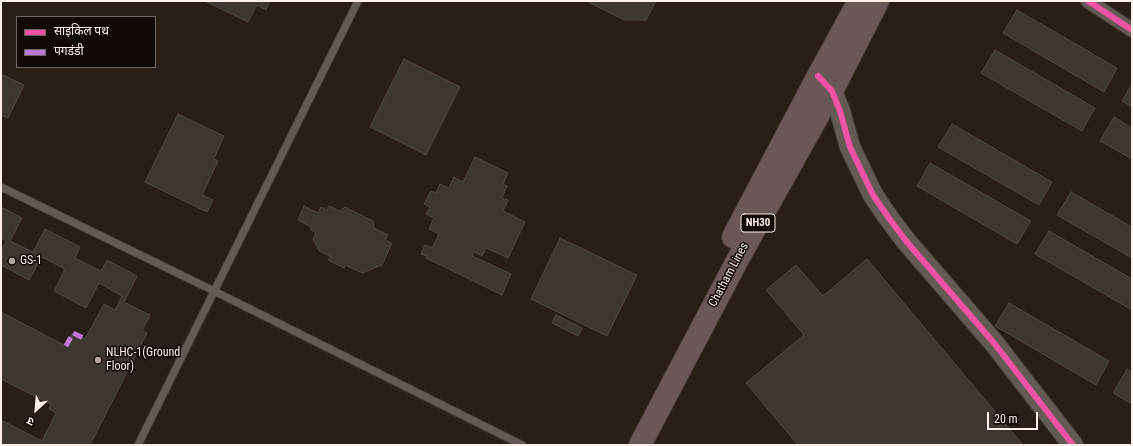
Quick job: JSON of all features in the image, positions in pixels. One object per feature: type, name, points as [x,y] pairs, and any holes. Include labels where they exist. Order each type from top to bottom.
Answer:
[{"type":"highway","name":"Chatham Lines","points":[[640,445],[738,259],[825,84],[859,1]]},
{"type":"highway","name":"Chatham Lines","points":[[624,445],[825,84],[878,1]]},
{"type":"street","points":[[1088,1],[1132,30]]},
{"type":"street","points":[[825,84],[840,111],[850,147],[873,195],[888,217],[906,241],[994,343],[1073,445]]},
{"type":"lane","points":[[138,445],[358,1]]},
{"type":"lane","points":[[1,188],[214,291],[522,445]]},
{"type":"building","points":[[205,1],[270,1],[266,10],[257,5],[248,22]]},
{"type":"building","points":[[586,1],[656,1],[646,20],[624,20]]},
{"type":"building","points":[[1017,10],[1117,68],[1104,92],[1003,33]]},
{"type":"building","points":[[995,50],[1095,108],[1082,131],[981,73]]},
{"type":"building","points":[[404,59],[460,87],[426,155],[370,127]]},
{"type":"building","points":[[1,74],[24,85],[8,118],[1,115]]},
{"type":"building","points":[[1132,84],[1132,107],[1122,101]]},
{"type":"building","points":[[178,114],[224,136],[214,159],[218,161],[202,195],[213,200],[207,212],[145,182]]},
{"type":"building","points":[[1114,117],[1132,128],[1132,159],[1100,141]]},
{"type":"building","points":[[952,124],[1052,182],[1039,205],[938,147]]},
{"type":"building","points":[[475,157],[508,173],[503,184],[507,186],[502,198],[508,200],[503,211],[525,222],[508,258],[486,248],[482,256],[474,252],[472,256],[511,274],[502,295],[426,258],[427,256],[421,254],[425,245],[432,248],[439,234],[429,229],[434,218],[426,214],[430,207],[424,204],[431,191],[436,193],[440,184],[449,188],[454,177],[463,182]]},
{"type":"building","points":[[930,163],[1031,221],[1017,244],[917,186]]},
{"type":"building","points":[[1071,192],[1132,227],[1132,258],[1057,215]]},
{"type":"building","points":[[304,206],[318,213],[321,207],[327,210],[329,206],[340,211],[345,207],[373,221],[374,228],[388,235],[385,240],[392,243],[382,265],[362,273],[345,265],[344,268],[328,260],[330,256],[319,251],[313,239],[316,233],[310,229],[311,227],[298,220]]},
{"type":"building","points":[[1,207],[22,218],[10,241],[33,252],[45,229],[80,247],[75,258],[101,271],[107,260],[137,276],[124,302],[150,315],[142,331],[147,333],[90,445],[1,445],[1,420],[42,441],[56,413],[49,409],[51,404],[1,379],[1,312],[66,346],[73,333],[85,339],[104,304],[115,310],[122,296],[99,283],[86,308],[54,291],[65,269],[42,257],[29,280],[1,265],[1,251],[6,241],[1,238]]},
{"type":"building","points":[[1049,231],[1132,279],[1132,310],[1035,254]]},
{"type":"building","points":[[560,238],[637,275],[607,336],[531,299]]},
{"type":"building","points":[[867,259],[1023,445],[798,445],[746,383],[804,335],[766,290],[796,265],[823,296]]},
{"type":"building","points":[[1009,303],[1109,361],[1096,385],[995,326]]},
{"type":"building","points":[[556,315],[582,328],[578,336],[552,323]]},
{"type":"building","points":[[1127,369],[1132,373],[1132,404],[1113,393]]},
{"type":"marked path","points":[[66,346],[73,333],[85,339]]},
{"type":"cycle path","points":[[1088,1],[1132,30]]},
{"type":"cycle path","points":[[818,76],[832,91],[840,111],[850,147],[873,195],[888,217],[906,241],[994,343],[1073,445]]},
{"type":"place","name":"GS-1","points":[[12,261]]},
{"type":"place","name":"NLHC-1(Ground Floor)","points":[[98,360]]}]
